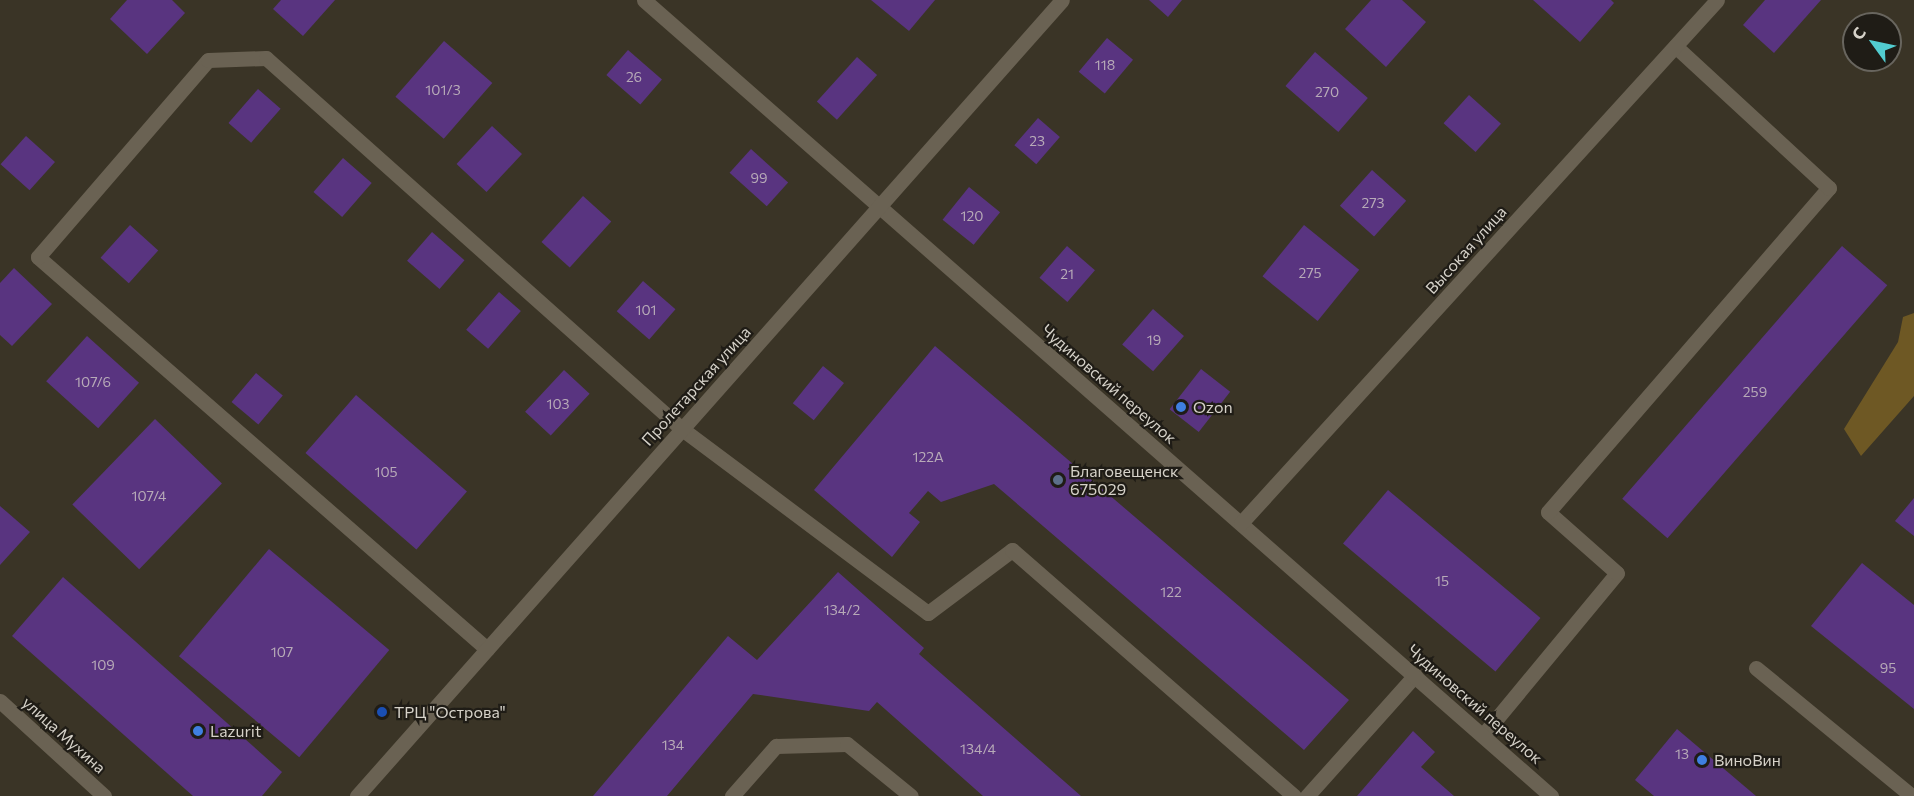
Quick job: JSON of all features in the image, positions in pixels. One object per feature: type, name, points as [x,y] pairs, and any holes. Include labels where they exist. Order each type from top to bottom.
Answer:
[{"type":"street","name":"Чудиновский переулок","points":[[644,0],[1551,796]]},
{"type":"street","name":"Пролетарская улица","points":[[357,796],[1062,0]]},
{"type":"street","name":"Высокая улица","points":[[1241,523],[1718,0]]},
{"type":"street","points":[[1483,735],[1617,573],[1548,512],[1829,188],[1675,46]]},
{"type":"street","points":[[487,649],[38,257],[208,60],[266,58],[682,429],[928,613],[1012,550],[1294,796]]},
{"type":"street","points":[[1756,668],[1912,796]]},
{"type":"street","points":[[1307,796],[1415,675]]},
{"type":"street","name":"улица Мухина","points":[[0,701],[104,796]]},
{"type":"street","points":[[732,796],[776,746],[847,744],[911,796]]},
{"type":"shaded area","points":[[1914,313],[1914,396],[1861,456],[1844,429],[1898,342],[1903,317]]},
{"type":"building","points":[[127,0],[172,0],[185,13],[147,54],[110,19]]},
{"type":"building","points":[[281,0],[335,0],[303,36],[273,9]]},
{"type":"building","points":[[871,0],[935,0],[909,31]]},
{"type":"building","points":[[1149,0],[1182,0],[1168,17]]},
{"type":"building","points":[[1371,0],[1402,0],[1426,22],[1386,67],[1345,29]]},
{"type":"building","points":[[1533,0],[1611,0],[1614,3],[1580,42]]},
{"type":"building","points":[[1765,0],[1821,0],[1774,53],[1743,25]]},
{"type":"building","points":[[1107,38],[1133,60],[1105,94],[1079,72]]},
{"type":"building","points":[[444,41],[492,83],[444,139],[395,97]]},
{"type":"building","points":[[628,50],[662,80],[640,104],[606,75]]},
{"type":"building","points":[[1315,52],[1368,98],[1338,132],[1285,86]]},
{"type":"building","points":[[857,57],[877,75],[837,120],[817,102]]},
{"type":"building","points":[[258,89],[281,109],[251,143],[228,123]]},
{"type":"building","points":[[1469,95],[1501,124],[1476,152],[1444,123]]},
{"type":"building","points":[[1038,118],[1060,137],[1036,164],[1014,145]]},
{"type":"building","points":[[492,126],[522,154],[487,192],[457,164]]},
{"type":"building","points":[[26,136],[55,162],[30,190],[1,164]]},
{"type":"building","points":[[751,149],[788,182],[767,206],[730,173]]},
{"type":"building","points":[[343,158],[372,183],[342,217],[313,192]]},
{"type":"building","points":[[1372,170],[1406,201],[1374,236],[1340,206]]},
{"type":"building","points":[[969,187],[1000,212],[974,245],[943,220]]},
{"type":"building","points":[[583,196],[611,221],[570,268],[542,242]]},
{"type":"building","points":[[130,225],[158,250],[129,283],[101,258]]},
{"type":"building","points":[[1304,225],[1359,270],[1318,321],[1262,276]]},
{"type":"building","points":[[432,232],[464,260],[440,289],[407,261]]},
{"type":"building","points":[[1067,246],[1095,270],[1067,302],[1039,278]]},
{"type":"building","points":[[1842,246],[1887,285],[1668,538],[1622,499]]},
{"type":"building","points":[[14,268],[52,304],[12,346],[0,335],[0,283]]},
{"type":"building","points":[[643,281],[675,309],[649,339],[617,311]]},
{"type":"building","points":[[499,292],[521,311],[488,349],[466,330]]},
{"type":"building","points":[[1153,309],[1184,336],[1153,371],[1122,344]]},
{"type":"building","points":[[87,336],[139,383],[98,428],[46,381]]},
{"type":"building","points":[[935,346],[1349,700],[1304,750],[994,484],[941,502],[928,491],[909,513],[920,522],[892,557],[814,490]]},
{"type":"building","points":[[823,366],[844,383],[814,420],[793,403]]},
{"type":"building","points":[[1201,369],[1230,392],[1199,432],[1170,409]]},
{"type":"building","points":[[564,370],[590,394],[551,436],[525,412]]},
{"type":"building","points":[[256,373],[283,395],[258,425],[232,402]]},
{"type":"building","points":[[356,395],[467,491],[416,550],[305,453]]},
{"type":"building","points":[[155,419],[222,484],[139,569],[72,505]]},
{"type":"building","points":[[1388,490],[1540,618],[1495,672],[1343,544]]},
{"type":"building","points":[[1914,498],[1914,536],[1895,521]]},
{"type":"building","points":[[0,506],[30,532],[0,565]]},
{"type":"building","points":[[269,549],[389,650],[299,757],[179,656]]},
{"type":"building","points":[[1862,563],[1914,605],[1914,709],[1811,626]]},
{"type":"building","points":[[838,572],[924,648],[919,654],[1081,796],[983,796],[877,702],[869,711],[753,694],[667,796],[593,796],[728,636],[757,660]]},
{"type":"building","points":[[63,577],[282,772],[262,796],[193,796],[12,636]]},
{"type":"building","points":[[1677,729],[1756,796],[1654,796],[1635,780]]},
{"type":"building","points":[[1413,731],[1435,752],[1421,767],[1454,796],[1357,796]]},
{"type":"place","name":"Ozon","points":[[1181,407]]},
{"type":"place","name":"Благовещенск 675029","points":[[1058,480]]},
{"type":"place","name":"ТРЦ \"Острова\"","points":[[382,712]]},
{"type":"place","name":"Lazurit","points":[[198,731]]},
{"type":"place","name":"ВиноВин","points":[[1702,760]]}]
